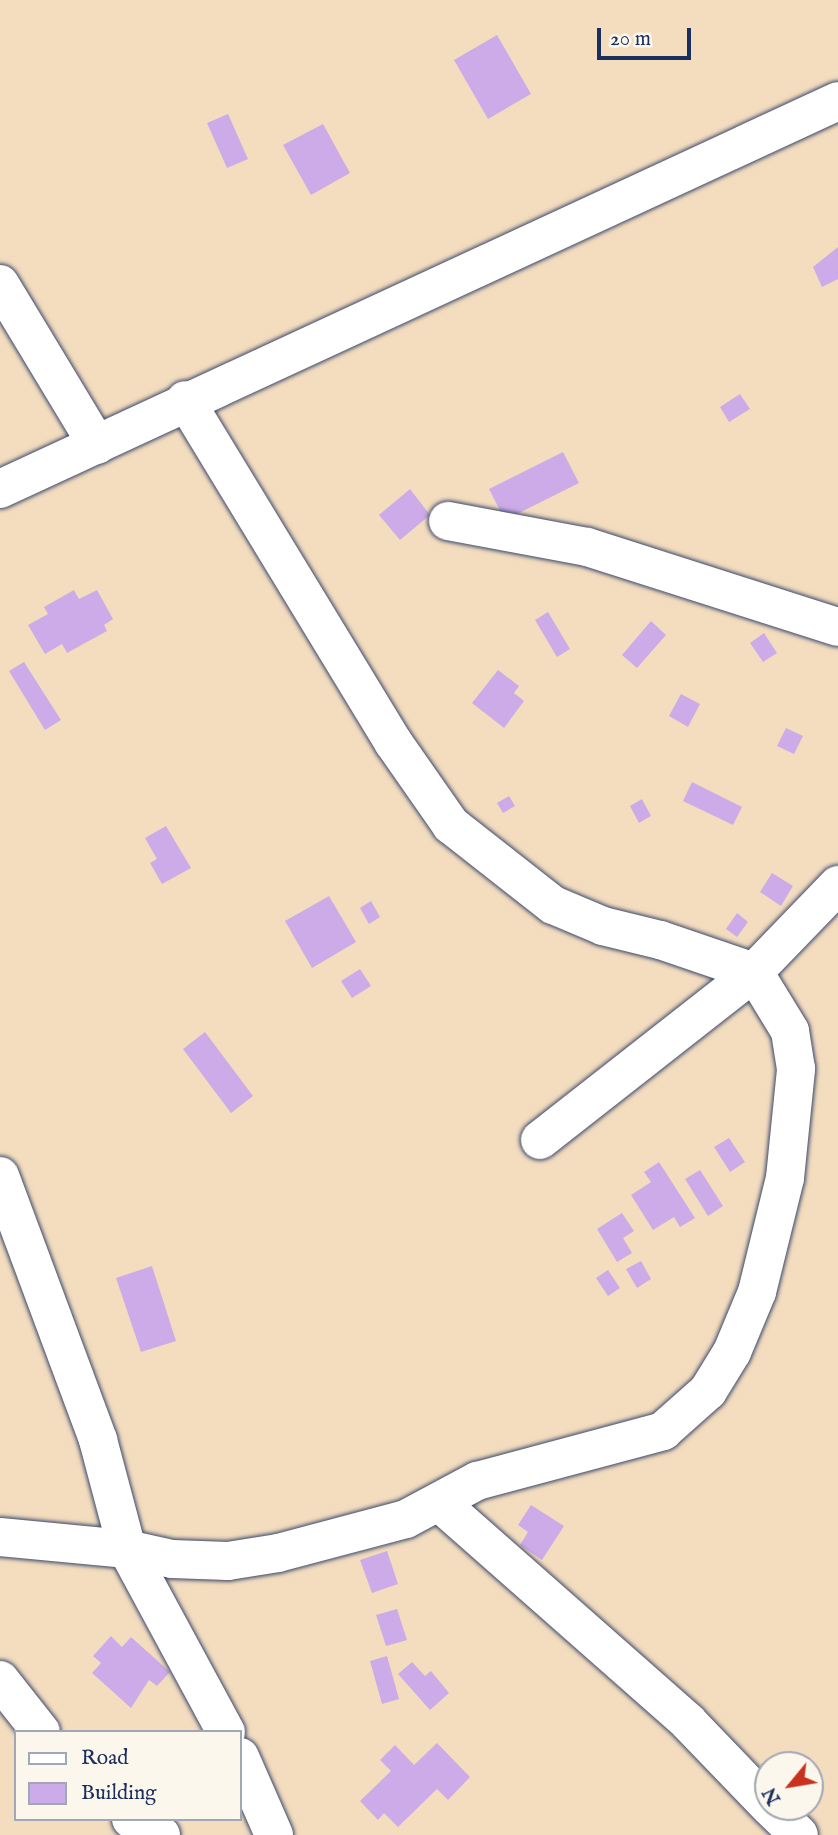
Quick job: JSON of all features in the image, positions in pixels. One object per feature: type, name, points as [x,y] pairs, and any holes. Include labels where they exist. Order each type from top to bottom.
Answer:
[{"type":"street","points":[[0,489],[97,445],[185,400],[838,101]]},
{"type":"street","points":[[0,284],[97,445]]},
{"type":"street","points":[[0,1537],[127,1549],[172,1559],[228,1561],[278,1553],[405,1519],[440,1503],[477,1481],[663,1431],[708,1391],[732,1352],[757,1292],[785,1178],[795,1115],[796,1069],[790,1031],[754,972],[660,940],[603,926],[554,905],[451,825],[393,742],[185,400]]},
{"type":"street","points":[[447,521],[587,547],[838,627]]},
{"type":"street","points":[[540,1140],[754,972],[838,885]]},
{"type":"street","points":[[0,1177],[98,1440],[127,1549],[225,1730]]},
{"type":"street","points":[[440,1503],[688,1722],[754,1790]]},
{"type":"street","points":[[0,1680],[39,1730]]},
{"type":"street","points":[[242,1762],[274,1835]]},
{"type":"street","points":[[135,1821],[161,1835]]},
{"type":"street","points":[[785,1821],[799,1835]]},
{"type":"building","points":[[497,35],[531,94],[488,119],[454,60]]},
{"type":"building","points":[[228,114],[248,159],[227,168],[207,123]]},
{"type":"building","points":[[323,124],[350,173],[311,195],[283,145]]},
{"type":"building","points":[[838,247],[838,279],[822,287],[813,267]]},
{"type":"building","points":[[740,394],[750,409],[729,422],[720,407]]},
{"type":"building","points":[[563,452],[579,483],[505,520],[489,489]]},
{"type":"building","points":[[410,489],[430,515],[400,540],[379,515]]},
{"type":"building","points":[[74,590],[79,599],[97,590],[113,619],[104,625],[107,631],[67,653],[62,644],[45,654],[28,625],[48,614],[44,607]]},
{"type":"building","points":[[548,612],[570,649],[557,657],[535,620]]},
{"type":"building","points":[[651,621],[666,635],[637,668],[622,655]]},
{"type":"building","points":[[764,633],[777,653],[763,662],[750,643]]},
{"type":"building","points":[[24,662],[61,720],[45,730],[9,671]]},
{"type":"building","points":[[498,670],[519,686],[514,693],[524,701],[504,728],[472,703]]},
{"type":"building","points":[[681,694],[700,704],[688,727],[669,716]]},
{"type":"building","points":[[786,728],[803,736],[794,754],[777,746]]},
{"type":"building","points":[[692,782],[742,807],[733,825],[683,801]]},
{"type":"building","points":[[509,796],[515,806],[503,813],[497,803]]},
{"type":"building","points":[[642,799],[651,816],[639,823],[630,806]]},
{"type":"building","points":[[166,826],[191,868],[162,884],[150,863],[157,859],[145,838]]},
{"type":"building","points":[[772,873],[793,886],[781,906],[760,892]]},
{"type":"building","points":[[329,896],[356,942],[312,968],[285,921]]},
{"type":"building","points":[[371,901],[380,917],[369,924],[360,908]]},
{"type":"building","points":[[737,913],[748,922],[737,937],[726,929]]},
{"type":"building","points":[[360,969],[371,986],[352,998],[341,981]]},
{"type":"building","points":[[205,1032],[253,1096],[231,1113],[183,1049]]},
{"type":"building","points":[[729,1138],[745,1162],[730,1172],[714,1147]]},
{"type":"building","points":[[659,1162],[695,1218],[680,1227],[674,1217],[653,1230],[631,1195],[651,1182],[644,1172]]},
{"type":"building","points":[[700,1170],[723,1206],[708,1216],[685,1179]]},
{"type":"building","points":[[622,1213],[634,1231],[623,1238],[632,1253],[617,1262],[597,1229]]},
{"type":"building","points":[[641,1261],[651,1279],[637,1288],[626,1269]]},
{"type":"building","points":[[152,1266],[176,1341],[141,1352],[116,1278]]},
{"type":"building","points":[[608,1270],[620,1288],[608,1296],[596,1278]]},
{"type":"building","points":[[531,1505],[564,1526],[542,1560],[520,1545],[528,1532],[518,1525]]},
{"type":"building","points":[[387,1551],[398,1584],[372,1593],[360,1560]]},
{"type":"building","points":[[397,1609],[407,1640],[386,1646],[376,1615]]},
{"type":"building","points":[[111,1636],[122,1647],[131,1637],[170,1672],[157,1686],[149,1680],[131,1708],[92,1673],[101,1663],[93,1656]]},
{"type":"building","points":[[387,1656],[399,1699],[382,1704],[370,1661]]},
{"type":"building","points":[[412,1662],[425,1676],[431,1671],[449,1693],[430,1710],[398,1674]]},
{"type":"building","points":[[437,1743],[470,1777],[448,1800],[437,1789],[398,1827],[384,1813],[378,1820],[360,1801],[391,1771],[380,1760],[395,1745],[414,1765]]}]
